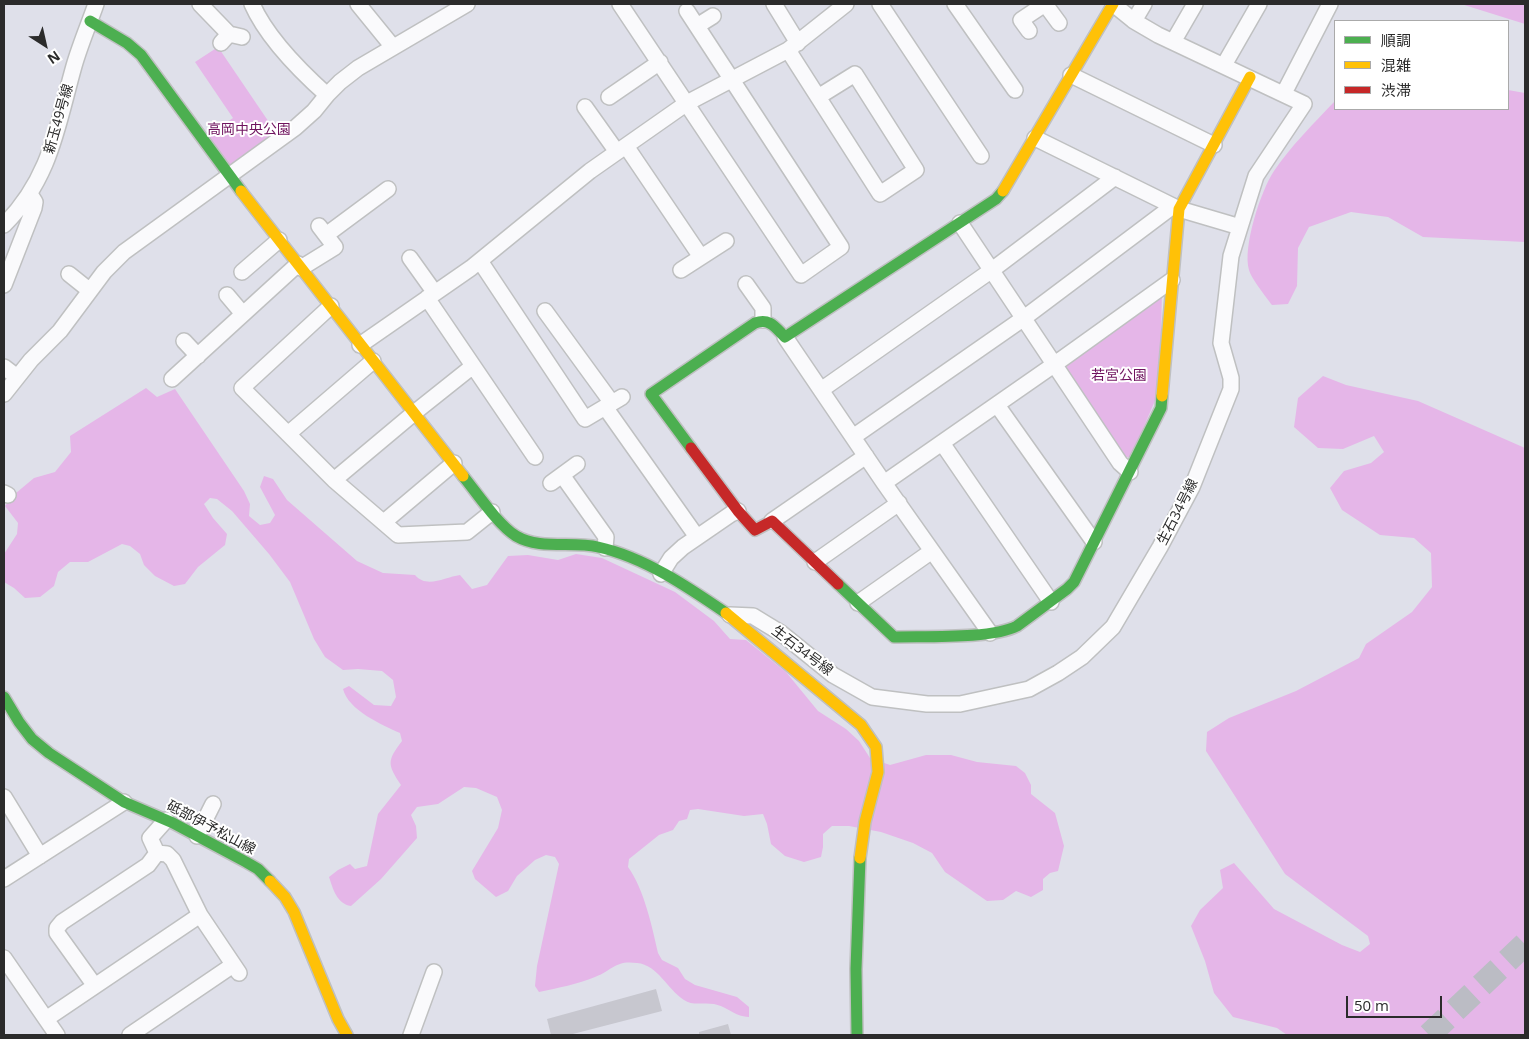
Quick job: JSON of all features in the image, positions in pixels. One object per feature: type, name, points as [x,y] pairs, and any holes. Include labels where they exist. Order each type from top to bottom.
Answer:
[{"type":"street","name":"新玉49号線","points":[[4,225],[30,194],[45,165],[59,124],[75,64],[96,4]]},
{"type":"street","points":[[252,4],[266,30],[312,82],[327,95]]},
{"type":"street","points":[[358,4],[392,47]]},
{"type":"street","points":[[4,394],[31,360],[60,331],[104,272],[129,248],[295,128],[314,111],[327,95],[358,68],[467,4]]},
{"type":"street","points":[[620,4],[801,275],[841,247],[687,11]]},
{"type":"street","points":[[774,4],[818,97],[880,194],[916,170],[855,74],[818,97]]},
{"type":"street","points":[[360,345],[480,261],[590,171],[621,149],[687,103],[733,80],[793,46],[845,4]]},
{"type":"street","points":[[880,4],[981,156]]},
{"type":"street","points":[[955,4],[1015,90]]},
{"type":"street","points":[[1028,31],[1021,20],[1045,4],[1059,23]]},
{"type":"street","points":[[784,337],[996,199],[1006,188],[1113,4],[1134,21],[1173,42],[1284,93],[1330,4]]},
{"type":"street","points":[[1134,21],[1144,4]]},
{"type":"street","points":[[1173,42],[1195,4]]},
{"type":"street","points":[[1224,66],[1259,4]]},
{"type":"street","points":[[208,7],[231,38]]},
{"type":"street","points":[[697,26],[713,16]]},
{"type":"street","points":[[90,21],[128,43],[141,55],[229,176],[360,345],[492,512],[516,536],[529,542],[587,545],[605,548],[641,564],[708,600],[730,616],[862,726],[876,747],[878,772],[865,822],[858,869],[857,1035]]},
{"type":"street","points":[[608,97],[660,62]]},
{"type":"street","points":[[1071,75],[1214,145]]},
{"type":"street","points":[[853,436],[1024,318],[1176,207],[1214,145],[1250,77]]},
{"type":"street","name":"生石34号線","points":[[730,616],[752,616],[781,633],[833,676],[872,697],[927,704],[960,704],[1029,689],[1082,657],[1114,627],[1192,487],[1231,389],[1231,378],[1221,344],[1230,256],[1256,176],[1304,104],[1284,93]]},
{"type":"street","points":[[585,107],[621,149],[701,257]]},
{"type":"street","points":[[1035,138],[1176,207],[1240,228]]},
{"type":"street","points":[[821,390],[992,270],[1115,177]]},
{"type":"street","points":[[172,379],[243,314],[300,266],[334,247],[322,230],[380,189]]},
{"type":"street","points":[[4,285],[34,208],[35,202],[30,194]]},
{"type":"street","points":[[772,521],[894,637],[970,635],[1008,631],[1018,626],[1067,590],[1074,582],[1161,408],[1176,207]]},
{"type":"street","points":[[960,223],[1120,463],[1130,472]]},
{"type":"street","points":[[242,272],[279,240]]},
{"type":"street","points":[[681,270],[726,241]]},
{"type":"street","points":[[410,258],[473,366],[535,457]]},
{"type":"street","points":[[480,261],[586,419],[613,402]]},
{"type":"street","points":[[69,274],[89,290]]},
{"type":"street","points":[[884,483],[1172,280]]},
{"type":"street","points":[[746,284],[763,308],[763,320]]},
{"type":"street","points":[[227,295],[243,314]]},
{"type":"street","points":[[331,306],[242,388],[334,480],[398,535],[467,532],[492,512]]},
{"type":"street","points":[[545,311],[613,402],[697,538]]},
{"type":"street","points":[[866,456],[756,530],[738,511],[651,394],[755,323],[763,320],[769,321],[784,337],[990,633]]},
{"type":"street","points":[[184,341],[198,356]]},
{"type":"street","points":[[288,434],[373,361]]},
{"type":"street","points":[[334,480],[473,366]]},
{"type":"street","points":[[4,367],[17,377]]},
{"type":"street","points":[[997,405],[1094,542]]},
{"type":"street","points":[[942,443],[1051,602]]},
{"type":"street","points":[[384,522],[454,463]]},
{"type":"street","points":[[577,464],[557,479],[606,537],[605,548]]},
{"type":"street","points":[[815,562],[899,503]]},
{"type":"street","points":[[660,574],[671,558],[730,514],[738,511]]},
{"type":"street","points":[[858,603],[932,551]]},
{"type":"street","name":"砥部伊予松山線","points":[[4,697],[32,739],[70,768],[124,802],[166,820],[258,869],[285,897],[302,927],[338,1019],[347,1035]]},
{"type":"street","points":[[4,797],[40,856]]},
{"type":"street","points":[[4,879],[124,802]]},
{"type":"street","points":[[196,836],[213,804]]},
{"type":"street","points":[[157,854],[150,838],[166,820]]},
{"type":"street","points":[[130,1035],[236,969],[200,915],[173,860],[167,854],[157,854]]},
{"type":"street","points":[[95,986],[57,932],[57,928],[62,922],[148,866],[157,854]]},
{"type":"street","points":[[46,1019],[200,915]]},
{"type":"street","points":[[4,959],[57,1035]]},
{"type":"street","points":[[411,1035],[434,972]]},
{"type":"green space","points":[[1461,4],[1525,4],[1525,24]]},
{"type":"green space","name":"高岡中央公園","points":[[218,47],[277,134],[230,167],[207,136],[233,118],[195,62]]},
{"type":"green space","points":[[1509,90],[1525,93],[1525,242],[1423,237],[1388,217],[1351,212],[1309,227],[1298,248],[1297,286],[1288,304],[1272,305],[1249,270],[1248,248],[1250,234],[1264,191],[1274,171],[1311,126],[1334,102],[1334,110],[1509,110]]},
{"type":"green space","name":"若宮公園","points":[[1162,290],[1160,389],[1131,457],[1122,457],[1060,364]]},
{"type":"green space","points":[[1323,376],[1346,385],[1418,401],[1525,448],[1525,1035],[1287,1035],[1277,1028],[1233,1017],[1214,993],[1205,961],[1191,926],[1200,910],[1223,888],[1220,870],[1234,863],[1274,909],[1342,945],[1360,952],[1370,944],[1368,936],[1285,874],[1206,751],[1207,732],[1229,718],[1296,691],[1359,658],[1366,644],[1412,612],[1432,587],[1431,553],[1414,538],[1380,535],[1342,510],[1330,488],[1344,471],[1371,463],[1384,452],[1374,436],[1343,449],[1318,448],[1294,427],[1298,398]]},
{"type":"green space","points":[[146,388],[157,397],[175,389],[244,491],[250,504],[249,516],[260,525],[270,523],[275,515],[260,487],[264,476],[273,479],[287,500],[357,561],[383,573],[415,575],[420,579],[431,582],[460,575],[472,589],[487,585],[508,556],[528,555],[558,560],[576,554],[602,558],[675,592],[714,621],[730,639],[746,640],[786,672],[818,711],[846,729],[859,741],[870,758],[890,765],[926,755],[951,755],[977,762],[1016,766],[1025,773],[1031,785],[1031,794],[1055,813],[1064,846],[1058,871],[1050,873],[1043,879],[1043,890],[1031,897],[1016,891],[1003,900],[987,901],[945,872],[932,853],[913,843],[881,832],[849,826],[832,826],[823,834],[821,857],[804,862],[785,856],[771,844],[763,814],[744,816],[698,809],[690,810],[687,819],[679,821],[673,830],[659,835],[629,859],[628,867],[639,886],[658,953],[662,960],[678,968],[685,979],[695,985],[737,997],[749,1007],[749,1017],[739,1015],[714,1004],[687,1002],[651,968],[630,962],[619,964],[601,974],[568,986],[539,992],[535,986],[537,966],[559,864],[555,857],[546,855],[535,860],[517,876],[508,891],[496,897],[475,879],[472,871],[498,828],[502,810],[497,797],[476,788],[464,787],[438,804],[417,807],[411,815],[416,826],[417,838],[381,879],[351,906],[346,905],[336,895],[329,877],[350,864],[355,869],[367,866],[378,814],[401,785],[391,767],[391,758],[402,741],[400,733],[375,721],[351,704],[343,689],[349,686],[374,705],[391,706],[396,697],[393,680],[382,671],[343,670],[325,657],[314,639],[290,582],[232,511],[217,499],[210,498],[204,504],[227,534],[225,545],[198,567],[185,584],[174,586],[155,576],[144,565],[140,554],[130,546],[122,544],[88,562],[70,562],[58,572],[54,586],[40,597],[25,598],[4,582],[4,554],[17,534],[18,523],[5,506],[16,493],[34,478],[55,472],[71,452],[70,436]]},
{"type":"building","points":[[656,989],[662,1011],[569,1035],[551,1035],[547,1019]]},
{"type":"building","points":[[728,1024],[731,1035],[699,1035],[699,1032]]},
{"type":"tunnel","points":[[1429,1035],[1525,944]]},
{"type":"traffic: fast","points":[[90,21],[127,43],[141,55],[241,191]]},
{"type":"traffic: fast","points":[[691,448],[651,394],[755,323],[768,323],[785,337],[996,199],[1003,191]]},
{"type":"traffic: fast","points":[[838,584],[894,637],[975,635],[992,633],[1017,626],[1074,582],[1161,408],[1162,396]]},
{"type":"traffic: fast","points":[[463,476],[495,517],[516,536],[535,543],[588,545],[632,558],[665,574],[726,613]]},
{"type":"traffic: fast","points":[[4,697],[32,739],[49,753],[124,802],[173,823],[246,862],[258,869],[270,881]]},
{"type":"traffic: fast","points":[[857,1035],[856,969],[860,858]]},
{"type":"traffic: slow","points":[[1003,191],[1113,4]]},
{"type":"traffic: slow","points":[[1162,396],[1179,209],[1250,77]]},
{"type":"traffic: slow","points":[[241,191],[463,476]]},
{"type":"traffic: slow","points":[[726,613],[861,725],[876,747],[878,772],[865,822],[860,858]]},
{"type":"traffic: slow","points":[[270,881],[285,897],[294,912],[338,1019],[347,1035]]},
{"type":"traffic: jam","points":[[691,448],[738,511],[755,530],[772,521],[838,584]]}]
